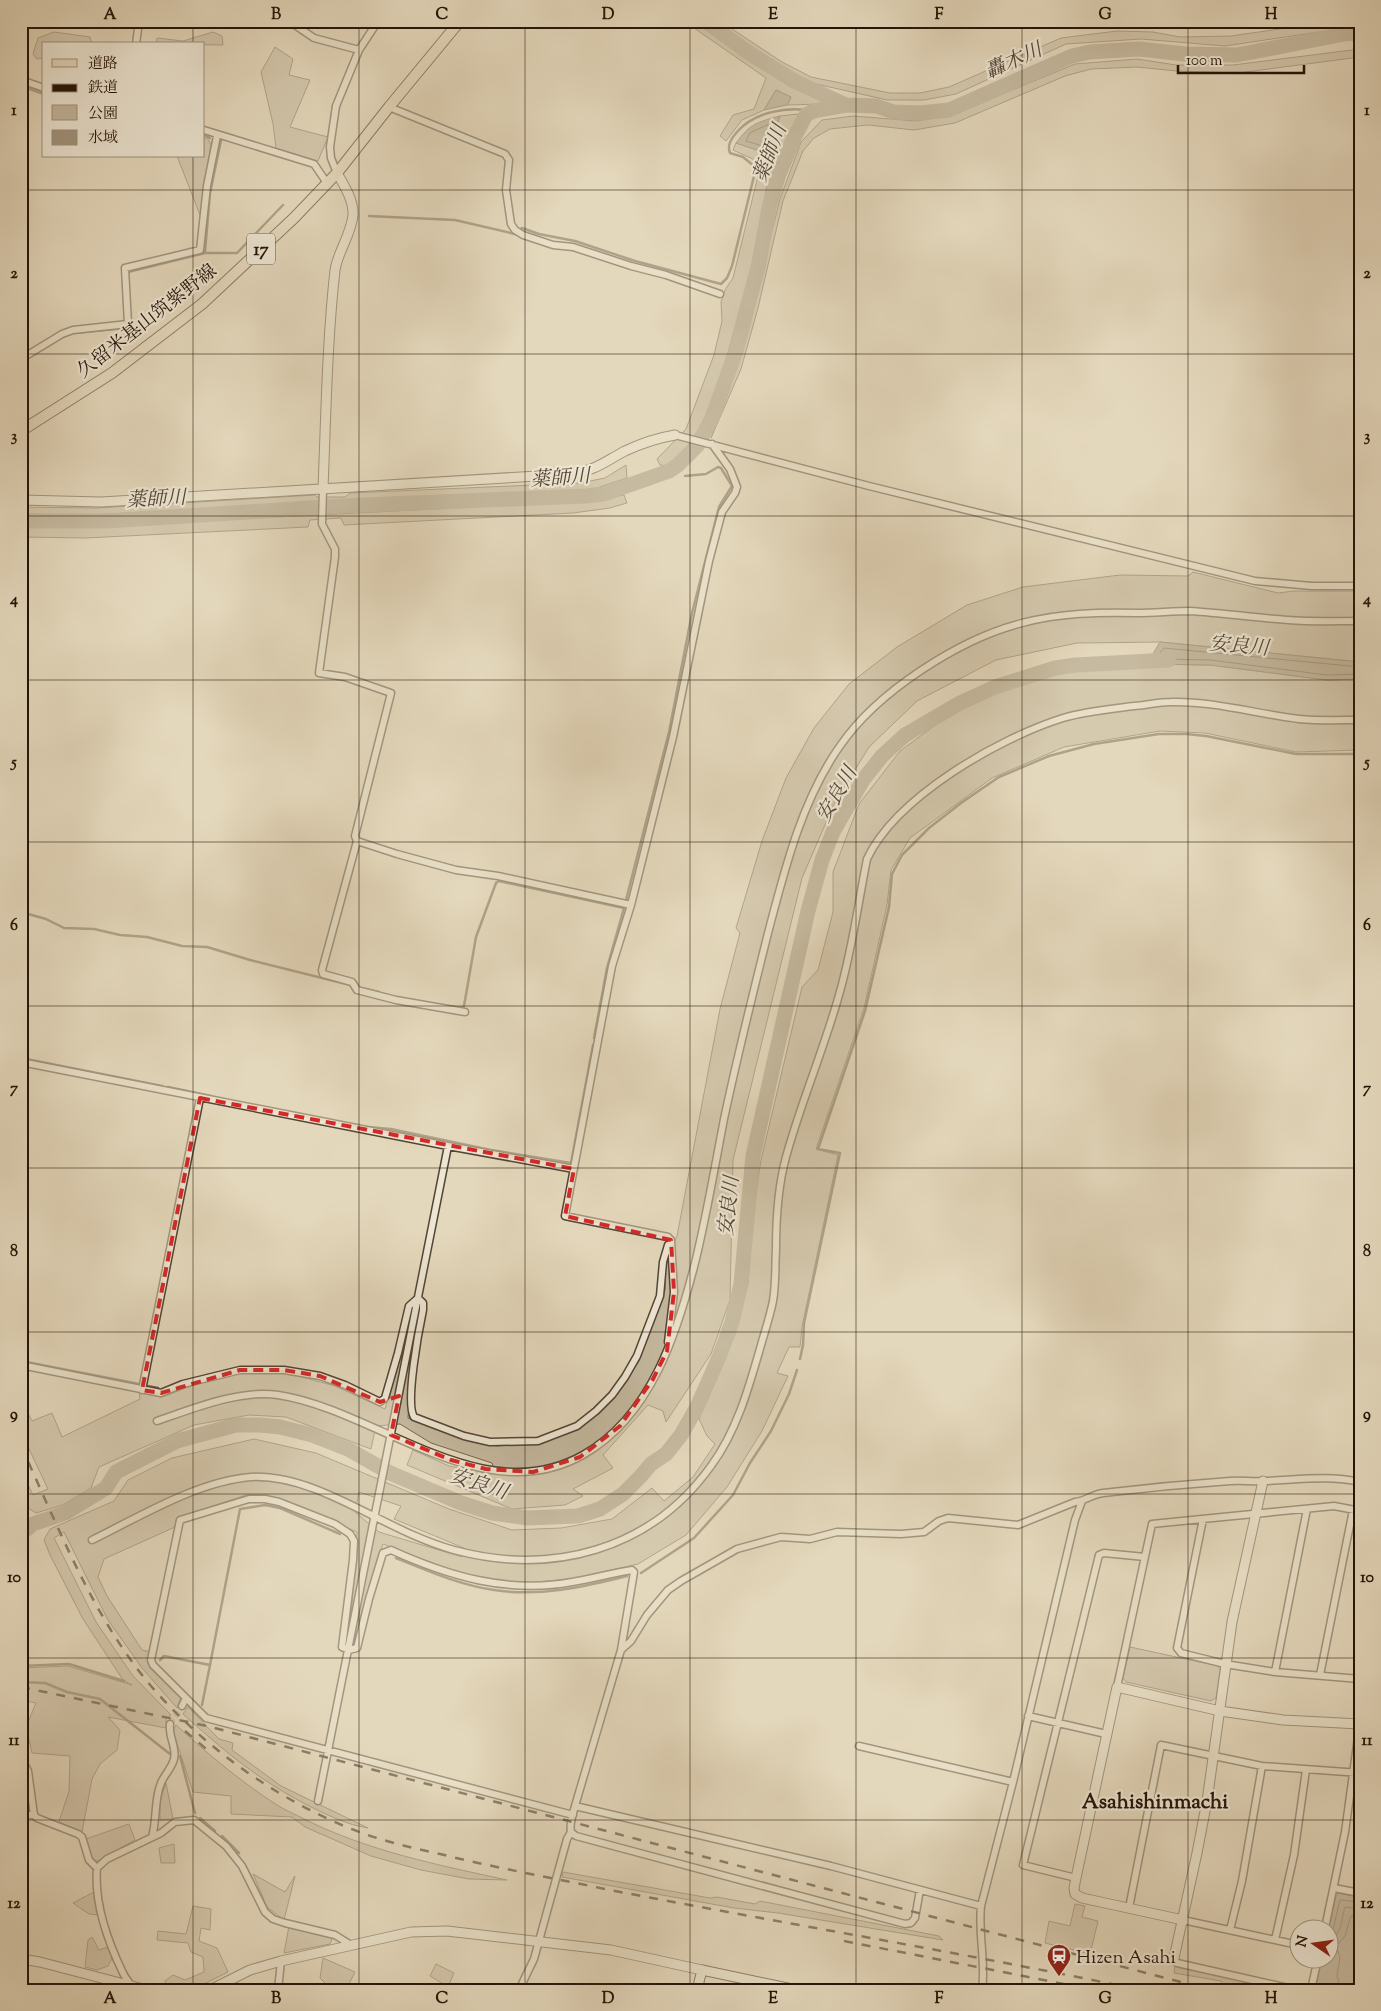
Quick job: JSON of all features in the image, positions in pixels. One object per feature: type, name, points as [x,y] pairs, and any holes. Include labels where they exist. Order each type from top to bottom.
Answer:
[{"type":"main road","name":"久留米基山筑紫野線","points":[[21,431],[112,372],[202,304],[294,218],[326,183],[338,173],[389,107],[460,21]]},
{"type":"street","points":[[136,42],[140,21]]},
{"type":"street","points":[[289,21],[314,38],[360,50]]},
{"type":"street","points":[[378,21],[360,50],[336,106],[330,147],[331,158],[350,199],[353,214],[349,232],[336,267],[330,326],[322,524],[335,549],[335,557],[319,673],[345,677],[392,694],[355,836],[357,841],[322,970],[323,974],[396,1000],[466,1012]]},
{"type":"street","points":[[21,80],[42,87]]},
{"type":"street","points":[[389,107],[505,154],[509,160],[506,190],[511,224],[515,230],[523,235],[553,245],[573,247],[631,266],[666,274],[720,294]]},
{"type":"street","points":[[205,130],[217,136],[314,164],[326,183]]},
{"type":"street","points":[[21,359],[62,334],[73,330],[128,324],[125,268],[200,250],[207,186],[217,136]]},
{"type":"street","points":[[21,500],[101,502],[571,474],[602,466],[623,452],[644,443],[675,435],[887,490],[1255,581],[1312,586],[1360,586]]},
{"type":"street","points":[[667,1351],[674,1292],[671,1240],[668,1236],[565,1216],[612,966],[631,904],[673,737],[709,561],[722,512],[735,493],[736,487],[730,469],[709,444]]},
{"type":"street","points":[[157,1421],[212,1401],[274,1394],[310,1402],[391,1437],[451,1460],[486,1469],[507,1472],[532,1472],[558,1466],[580,1457],[597,1446],[620,1426],[637,1405],[667,1351],[680,1318],[702,1233],[743,1034],[784,874],[801,822],[817,786],[837,749],[857,724],[900,686],[957,650],[997,630],[1042,618],[1089,612],[1190,611],[1291,620],[1360,621]]},
{"type":"street","points":[[92,1540],[192,1492],[232,1480],[253,1477],[280,1480],[314,1488],[375,1515],[412,1535],[452,1549],[490,1558],[526,1561],[562,1559],[598,1550],[620,1541],[649,1525],[684,1498],[713,1464],[731,1434],[752,1375],[773,1303],[776,1282],[777,1217],[786,1159],[841,989],[867,859],[873,846],[892,821],[925,792],[968,762],[1014,738],[1062,718],[1089,712],[1172,702],[1208,704],[1301,719],[1360,720]]},
{"type":"street","points":[[357,841],[456,870],[498,876],[631,904]]},
{"type":"street","points":[[21,1062],[574,1169]]},
{"type":"street","points":[[142,1390],[200,1098]]},
{"type":"street","points":[[318,1802],[448,1146]]},
{"type":"street","points":[[418,1298],[423,1303],[423,1310],[414,1368],[411,1413],[414,1417],[464,1436],[490,1442],[538,1441],[577,1426],[612,1394],[625,1377],[646,1336],[660,1296],[661,1275],[667,1251],[668,1236]]},
{"type":"street","points":[[21,1365],[160,1393],[183,1384],[240,1370],[284,1370],[320,1376],[380,1402],[385,1398],[396,1362],[408,1306],[418,1298]]},
{"type":"street","points":[[621,1650],[631,1640],[647,1615],[668,1590],[718,1558],[745,1546],[781,1537],[810,1539],[837,1532],[901,1534],[924,1532],[939,1521],[948,1518],[1018,1524],[1082,1501],[1096,1494],[1139,1489],[1232,1481],[1305,1478],[1345,1478],[1360,1482]]},
{"type":"street","points":[[1263,1481],[1232,1622],[1198,1853],[1174,1958],[1177,1963],[1297,1990]]},
{"type":"street","points":[[573,1815],[206,1718],[153,1665],[151,1660],[180,1520],[249,1499],[265,1499],[279,1502],[335,1524],[350,1534],[354,1542],[353,1560],[342,1647],[349,1650],[357,1648],[383,1553],[391,1550],[422,1564],[478,1582],[499,1584],[543,1585],[571,1583],[632,1570],[634,1572],[621,1650],[575,1806],[573,1815],[570,1826],[571,1832],[576,1836],[905,1924],[911,1923],[915,1918],[920,1890]]},
{"type":"street","points":[[982,1990],[983,1959],[979,1925],[981,1906],[1013,1782],[1074,1520],[1082,1501]]},
{"type":"street","points":[[1288,1943],[1082,1898],[1075,1894],[1076,1878],[1152,1524],[1334,1506],[1356,1511],[1320,1675]]},
{"type":"street","points":[[1275,1672],[1307,1510]]},
{"type":"street","points":[[1203,1519],[1177,1648],[1181,1653],[1225,1664],[1275,1672],[1360,1679]]},
{"type":"street","points":[[1076,1878],[1023,1865],[1099,1555],[1104,1553],[1145,1557]]},
{"type":"street","points":[[1117,1687],[1220,1711],[1283,1720],[1360,1724],[1357,1773],[1327,1918]]},
{"type":"street","points":[[182,1706],[186,1698]]},
{"type":"street","points":[[1028,1716],[1106,1734]]},
{"type":"street","points":[[152,1838],[156,1820],[157,1798],[161,1784],[174,1759],[169,1732],[170,1724]]},
{"type":"street","points":[[859,1746],[1013,1782]]},
{"type":"street","points":[[1129,1908],[1161,1746],[1262,1766],[1357,1773]]},
{"type":"street","points":[[21,1758],[28,1771],[34,1814],[37,1818],[82,1837],[89,1860],[97,1868],[98,1901],[103,1922],[123,1975],[131,1987]]},
{"type":"street","points":[[1230,1930],[1242,1881],[1262,1766]]},
{"type":"street","points":[[1276,1940],[1294,1855],[1306,1770]]},
{"type":"street","points":[[575,1806],[831,1866],[981,1906]]},
{"type":"street","points":[[21,1815],[34,1814]]},
{"type":"street","points":[[97,1868],[107,1859],[162,1833],[175,1822],[194,1820],[226,1846],[242,1866],[265,1912],[285,1923],[335,1935],[351,1945]]},
{"type":"street","points":[[519,1990],[534,1959],[566,1839],[571,1832]]},
{"type":"street","points":[[1334,1888],[1360,1893]]},
{"type":"street","points":[[210,1990],[250,1970],[281,1961],[411,1932],[436,1931],[611,1950],[796,1990]]},
{"type":"street","points":[[21,1960],[40,1962],[147,1990]]},
{"type":"street","points":[[278,1990],[281,1961]]},
{"type":"street","points":[[1311,1990],[1316,1968]]},
{"type":"street","points":[[697,1990],[702,1970]]},
{"type":"highlighted area","points":[[200,1098],[574,1169],[565,1216],[671,1240],[674,1292],[667,1351],[653,1379],[620,1426],[580,1457],[533,1472],[486,1469],[451,1460],[391,1435],[399,1396],[380,1402],[320,1376],[284,1370],[240,1370],[161,1393],[142,1390]]},
{"type":"green space","points":[[684,21],[697,21],[776,75],[822,99],[822,104],[787,105],[791,97],[776,90],[764,110],[742,120],[726,141],[720,136],[733,115],[754,109],[766,78]]},
{"type":"green space","points":[[712,21],[720,21],[782,62],[811,77],[890,93],[920,93],[949,87],[1061,38],[1117,31],[1153,32],[1180,37],[1231,36],[1335,21],[1332,30],[1225,46],[1141,39],[1066,44],[956,94],[924,100],[887,100],[812,83],[752,49]]},
{"type":"green space","points":[[54,32],[90,37],[91,42],[42,42],[42,58],[37,59],[33,54],[38,38]]},
{"type":"green space","points":[[213,32],[222,36],[223,45],[205,45],[205,42],[156,42],[157,38],[183,41]]},
{"type":"green space","points":[[275,47],[293,59],[289,75],[310,80],[290,127],[328,137],[318,161],[276,148],[273,124],[261,72]]},
{"type":"green space","points":[[1360,49],[1360,57],[1238,73],[1177,71],[1137,67],[1091,69],[1065,76],[955,123],[914,130],[868,125],[830,129],[814,138],[803,151],[783,201],[758,308],[741,369],[711,438],[738,365],[780,199],[801,142],[822,120],[853,116],[916,121],[952,115],[1075,64],[1137,59],[1176,65],[1233,65]]},
{"type":"green space","points":[[798,114],[798,119],[767,186],[751,269],[719,385],[704,422],[680,457],[668,466],[660,465],[657,459],[686,429],[714,355],[722,321],[721,302],[725,290],[733,278],[759,172],[755,160],[733,150],[736,143],[766,153],[780,116]]},
{"type":"green space","points":[[205,138],[211,145],[200,215],[178,158],[205,158]]},
{"type":"green space","points":[[626,465],[627,478],[591,490],[89,515],[21,514],[21,507],[96,508],[315,495],[317,497],[345,497],[350,493],[580,483],[605,478]]},
{"type":"green space","points":[[624,495],[627,503],[610,508],[573,513],[344,525],[341,518],[310,520],[308,527],[85,538],[21,537],[21,527],[83,527],[590,501]]},
{"type":"green space","points":[[1193,572],[1278,593],[1294,591],[1360,591],[1360,662],[1160,642],[1077,643],[996,660],[917,701],[869,747],[834,804],[802,878],[733,1160],[730,1300],[711,1354],[666,1422],[663,1411],[648,1405],[603,1455],[613,1468],[573,1489],[583,1496],[565,1505],[512,1509],[407,1465],[413,1450],[449,1466],[496,1474],[492,1463],[431,1443],[400,1424],[376,1426],[371,1449],[286,1417],[249,1415],[194,1425],[99,1467],[91,1488],[63,1505],[36,1513],[25,1506],[21,1519],[21,1470],[33,1495],[48,1489],[21,1432],[21,1400],[32,1421],[52,1413],[62,1437],[140,1399],[139,1393],[162,1397],[202,1382],[246,1372],[287,1373],[335,1386],[385,1409],[404,1345],[413,1347],[408,1418],[472,1442],[497,1446],[539,1443],[580,1429],[613,1399],[639,1361],[665,1290],[665,1264],[677,1236],[720,1009],[740,933],[736,928],[762,841],[786,778],[814,728],[849,684],[897,647],[967,605],[1023,587],[1120,575],[1188,576]]},
{"type":"green space","points":[[1147,664],[1210,665],[1327,680],[1360,679],[1360,750],[1296,752],[1205,733],[1160,731],[1064,747],[992,778],[910,838],[891,870],[887,905],[864,1008],[816,1149],[838,1155],[802,1327],[800,1347],[789,1347],[777,1373],[788,1376],[762,1431],[727,1487],[686,1535],[638,1564],[571,1579],[524,1583],[472,1578],[383,1544],[359,1621],[351,1618],[357,1532],[272,1497],[246,1495],[177,1518],[175,1527],[104,1559],[98,1577],[107,1596],[142,1650],[150,1652],[149,1665],[181,1697],[177,1708],[142,1668],[108,1620],[64,1532],[54,1538],[96,1622],[133,1676],[171,1715],[166,1719],[166,1728],[108,1717],[120,1730],[117,1750],[100,1764],[92,1779],[82,1832],[59,1822],[69,1791],[70,1756],[32,1753],[26,1727],[36,1703],[21,1700],[21,1668],[68,1666],[132,1685],[123,1680],[83,1619],[44,1540],[50,1529],[114,1501],[128,1480],[172,1458],[254,1439],[316,1453],[449,1509],[512,1530],[561,1528],[612,1519],[652,1488],[664,1501],[693,1477],[715,1444],[707,1436],[699,1419],[735,1334],[748,1283],[753,1212],[761,1160],[802,987],[818,970],[833,912],[833,872],[859,804],[900,751],[963,705],[1063,670]],"holes":[[[359,1492],[401,1506],[394,1519],[464,1548],[462,1557],[379,1532],[355,1512]]]},
{"type":"green space","points":[[1130,1647],[1218,1666],[1220,1670],[1216,1698],[1211,1701],[1126,1682],[1123,1678]]},
{"type":"green space","points":[[188,1707],[219,1739],[233,1743],[232,1750],[281,1786],[368,1828],[332,1817],[275,1787],[229,1753],[183,1714]]},
{"type":"green space","points":[[176,1725],[251,1787],[280,1807],[304,1819],[353,1840],[404,1856],[507,1880],[469,1879],[421,1870],[371,1856],[305,1827],[292,1817],[231,1814],[231,1796],[193,1792],[173,1731]]},
{"type":"green space","points":[[166,1783],[173,1819],[160,1820],[160,1801]]},
{"type":"green space","points":[[129,1824],[135,1840],[98,1861],[92,1860],[86,1839]]},
{"type":"green space","points":[[174,1844],[175,1863],[161,1863],[159,1848]]},
{"type":"green space","points":[[563,1872],[710,1898],[717,1897],[755,1904],[760,1901],[939,1936],[943,1940],[778,1913],[734,1908],[562,1877]]},
{"type":"green space","points":[[253,1874],[285,1892],[295,1876],[284,1920],[267,1907]]},
{"type":"green space","points":[[94,1892],[98,1915],[89,1914],[73,1903]]},
{"type":"green space","points":[[1075,1904],[1085,1906],[1082,1917],[1098,1921],[1090,1954],[1045,1943],[1049,1921],[1070,1926]]},
{"type":"green space","points":[[193,1906],[211,1909],[210,1930],[201,1928],[199,1941],[217,1948],[228,1972],[194,1989],[166,1989],[165,1981],[173,1975],[185,1980],[204,1972],[203,1957],[191,1952],[188,1943],[157,1940],[158,1931],[186,1934]]},
{"type":"green space","points":[[289,1926],[333,1937],[330,1944],[284,1953]]},
{"type":"green space","points":[[92,1937],[99,1950],[108,1947],[112,1958],[108,1966],[97,1970],[85,1967],[88,1940]]},
{"type":"green space","points":[[323,1958],[355,1972],[346,1990],[321,1990],[325,1983],[320,1978]]},
{"type":"green space","points":[[436,1964],[454,1973],[448,1987],[430,1976]]},
{"type":"green space","points":[[1175,1966],[1284,1990],[1240,1990],[1224,1986],[1221,1981],[1174,1973]]},
{"type":"water","points":[[776,90],[791,97],[787,105],[764,110]]},
{"type":"water","points":[[780,116],[766,153],[736,143],[750,128],[765,120]]},
{"type":"water","points":[[1160,642],[1360,662],[1360,679],[1327,680],[1210,665],[1147,664]]},
{"type":"water","points":[[1339,1893],[1360,1898],[1360,1990],[1322,1990],[1322,1987],[1316,1985],[1320,1968],[1338,1968],[1338,1918],[1330,1918],[1336,1896]]},
{"type":"waterway","name":"轟木川","points":[[705,21],[752,55],[796,82],[846,105],[876,106],[894,112],[920,113],[949,110],[1072,56],[1090,52],[1139,49],[1185,54],[1237,55],[1344,34],[1360,33]]},
{"type":"waterway","points":[[1338,21],[1344,34]]},
{"type":"waterway","points":[[21,86],[42,93]]},
{"type":"waterway","name":"薬師川","points":[[21,521],[106,521],[341,506],[586,496],[604,494],[669,471],[678,465],[697,446],[712,418],[736,351],[759,263],[769,208],[779,174],[795,136],[806,115],[813,111],[846,105]]},
{"type":"waterway","points":[[369,216],[455,220],[515,234],[522,228],[539,234],[575,241],[635,261],[721,284],[727,278],[732,266],[755,172],[754,166],[743,157],[730,153],[729,145],[731,140],[744,125],[762,115],[793,109],[813,111]]},
{"type":"waterway","points":[[205,136],[210,138]]},
{"type":"waterway","points":[[205,252],[210,193],[221,140]]},
{"type":"waterway","points":[[128,273],[205,253],[237,253],[283,205]]},
{"type":"waterway","points":[[74,333],[126,328]]},
{"type":"waterway","points":[[54,342],[67,335]]},
{"type":"waterway","points":[[457,1008],[464,1006],[476,937],[496,883],[499,881],[624,908],[669,732],[692,613],[719,507],[732,486],[721,468],[718,467],[706,474],[685,476]]},
{"type":"waterway","name":"安良川","points":[[21,1534],[33,1524],[65,1513],[106,1488],[116,1472],[177,1441],[236,1425],[280,1427],[312,1435],[348,1449],[390,1473],[461,1503],[492,1513],[528,1518],[578,1516],[600,1509],[623,1494],[651,1464],[666,1454],[681,1435],[697,1407],[732,1322],[741,1284],[753,1156],[808,911],[822,860],[833,832],[863,780],[882,756],[905,735],[960,703],[995,687],[1055,668],[1076,665],[1169,660]]},
{"type":"waterway","points":[[800,1359],[804,1323],[840,1153],[818,1149],[865,1011],[889,907],[892,874],[902,855],[929,828],[999,777],[1049,756],[1094,744],[1159,734],[1186,734],[1206,736],[1296,754],[1360,754]]},
{"type":"waterway","points":[[594,1038],[607,968],[624,908]]},
{"type":"waterway","points":[[21,912],[46,919],[64,928],[94,929],[120,935],[147,937],[182,946],[207,947],[250,960],[350,985]]},
{"type":"waterway","points":[[357,987],[379,992]]},
{"type":"waterway","points":[[368,1127],[391,1129],[491,1150],[571,1163],[593,1045]]},
{"type":"waterway","points":[[21,1058],[162,1086]]},
{"type":"waterway","points":[[168,1087],[211,1096]]},
{"type":"waterway","points":[[21,1361],[139,1384]]},
{"type":"waterway","points":[[641,1573],[694,1538],[733,1495],[750,1463],[771,1431],[789,1394],[797,1370]]},
{"type":"waterway","points":[[147,1386],[158,1388]]},
{"type":"waterway","points":[[160,1660],[164,1656],[210,1665],[240,1509],[265,1505],[280,1508],[340,1534]]},
{"type":"waterway","points":[[396,1558],[456,1581],[481,1588],[511,1592],[561,1590],[627,1576]]},
{"type":"waterway","points":[[21,1666],[69,1664],[124,1681]]},
{"type":"waterway","points":[[202,1705],[210,1665]]},
{"type":"waterway","points":[[21,1682],[45,1683],[67,1692],[100,1699],[170,1754]]},
{"type":"waterway","points":[[180,1756],[195,1813]]},
{"type":"waterway","points":[[200,1818],[215,1831]]},
{"type":"waterway","points":[[222,1836],[239,1853]]},
{"type":"tunnel","points":[[170,1724],[182,1706]]},
{"type":"railway","points":[[21,1446],[63,1540],[94,1601],[130,1659],[151,1686],[193,1729],[240,1767],[317,1814],[379,1839],[482,1864],[1141,1990]]},
{"type":"railway","points":[[21,1687],[207,1726],[1211,1990]]},
{"type":"railway","points":[[185,1731],[212,1754]]},
{"type":"railway","points":[[844,1941],[1095,1990]]},
{"type":"place","name":"Hizen Asahi","points":[[1059,1977]]},
{"type":"district","name":"Asahishinmachi","points":[[1155,1801]]}]
